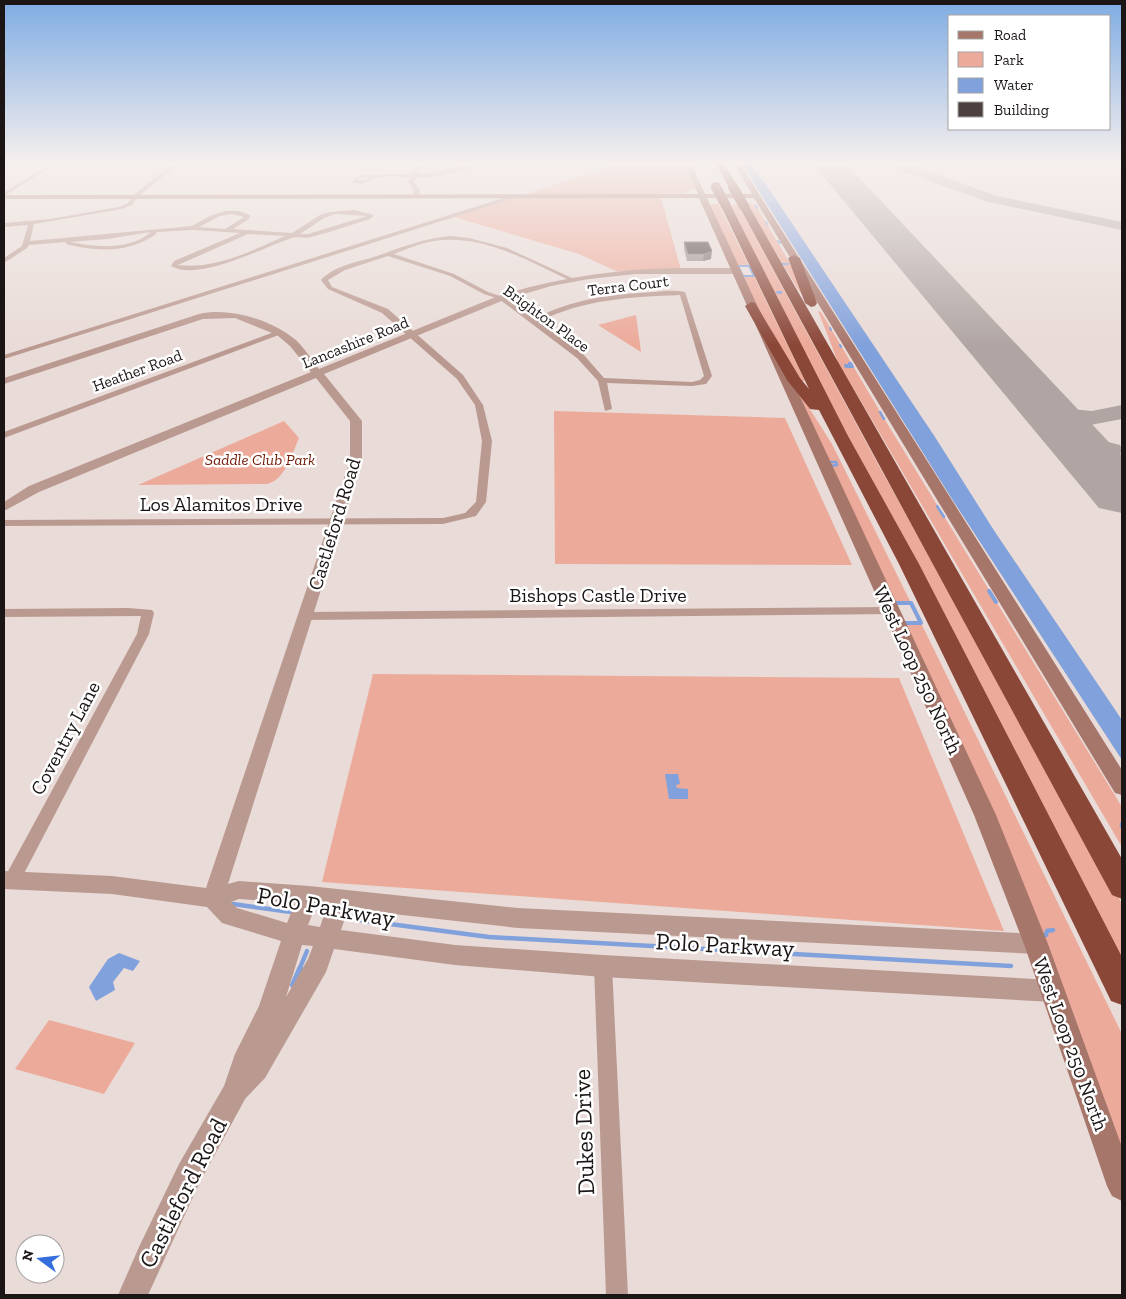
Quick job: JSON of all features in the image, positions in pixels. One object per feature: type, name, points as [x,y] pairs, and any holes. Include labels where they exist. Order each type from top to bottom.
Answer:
[{"type":"highway","points":[[735,225],[840,436],[909,564],[1122,990]]},
{"type":"highway","points":[[754,225],[1122,886]]},
{"type":"highway","points":[[794,258],[833,364]]},
{"type":"highway","points":[[751,306],[794,380],[840,436]]},
{"type":"main road","name":"West Loop 250 North","points":[[715,225],[985,815],[1036,944],[1122,1186]]},
{"type":"main road","points":[[774,225],[1122,787]]},
{"type":"street","points":[[4,261],[25,247],[31,225]]},
{"type":"street","points":[[194,228],[199,225]]},
{"type":"street","points":[[227,230],[236,225]]},
{"type":"street","points":[[247,232],[176,262],[174,266],[193,268],[208,266],[276,243],[305,230],[310,225]]},
{"type":"street","points":[[26,243],[154,230],[194,228],[308,236],[346,225]]},
{"type":"street","points":[[4,357],[425,225]]},
{"type":"street","points":[[120,228],[145,231]]},
{"type":"street","points":[[58,240],[85,248],[123,246],[148,238],[154,234],[154,230]]},
{"type":"street","points":[[58,240],[85,231]]},
{"type":"street","points":[[413,334],[385,311],[330,288],[324,281],[332,273],[432,240],[465,239],[520,255],[571,279]]},
{"type":"street","name":"Brighton Place","points":[[388,254],[452,275],[486,293],[501,298],[580,356],[602,380]]},
{"type":"street","name":"Lancashire Road","points":[[4,507],[34,489],[501,298],[571,279],[636,272],[736,271]]},
{"type":"street","name":"Terra Court","points":[[534,322],[559,310],[601,299],[648,293],[683,293],[708,376],[703,382],[692,384],[602,380]]},
{"type":"street","name":"Castleford Road","points":[[4,381],[202,316],[238,315],[280,334],[294,344],[356,421],[356,460],[212,898]]},
{"type":"street","name":"Heather Road","points":[[4,435],[280,334]]},
{"type":"street","name":"Los Alamitos Drive","points":[[4,523],[443,521],[468,516],[472,514],[481,502],[482,493],[487,441],[479,405],[460,377],[413,334]]},
{"type":"street","points":[[602,380],[608,409]]},
{"type":"street","name":"Bishops Castle Drive","points":[[306,616],[891,611]]},
{"type":"street","name":"Coventry Lane","points":[[4,613],[148,613],[143,634],[8,880]]},
{"type":"street","points":[[8,880],[112,886],[212,898]]},
{"type":"street","name":"Polo Parkway","points":[[1036,944],[518,918],[309,895],[239,890],[212,898],[230,916],[294,934],[455,955],[603,966],[1053,992]]},
{"type":"street","name":"Castleford Road","points":[[133,1295],[149,1257],[190,1174],[235,1092],[244,1063],[270,1009],[294,934],[309,895]]},
{"type":"street","name":"Castleford Road","points":[[235,1092],[256,1069],[298,1001],[318,964],[340,899]]},
{"type":"street","name":"Dukes Drive","points":[[603,966],[617,1295]]},
{"type":"green space","points":[[480,225],[668,225],[681,270],[616,271],[579,254]]},
{"type":"green space","points":[[719,225],[729,225],[749,266],[738,266]]},
{"type":"green space","points":[[739,225],[749,225],[879,466],[1122,904],[1122,960],[820,385]]},
{"type":"green space","points":[[759,225],[767,225],[800,282],[805,295],[802,295]]},
{"type":"green space","points":[[743,276],[754,276],[805,381],[800,381],[774,342]]},
{"type":"green space","points":[[818,311],[821,312],[1122,807],[1122,847],[838,362]]},
{"type":"green space","points":[[636,315],[641,352],[598,325]]},
{"type":"green space","points":[[795,386],[832,444],[911,603],[894,603]]},
{"type":"green space","points":[[554,411],[785,418],[852,565],[555,564]]},
{"type":"green space","name":"Saddle Club Park","points":[[284,421],[299,438],[287,466],[273,482],[267,484],[138,485]]},
{"type":"green space","points":[[903,623],[921,623],[1122,1034],[1122,1153],[1081,1039]]},
{"type":"green space","points":[[373,674],[899,678],[1004,931],[322,882]]},
{"type":"green space","points":[[49,1020],[135,1043],[104,1094],[15,1069]]},
{"type":"water","points":[[780,225],[793,225],[935,437],[995,532],[1122,720],[1122,760],[952,499]]},
{"type":"water","points":[[665,774],[678,774],[680,784],[676,785],[677,788],[688,789],[688,799],[669,799]]},
{"type":"water","points":[[119,953],[140,961],[133,971],[124,968],[113,982],[115,990],[96,1001],[89,987],[108,959]]},
{"type":"building","points":[[684,242],[708,242],[712,251],[704,254],[688,254]]},
{"type":"waterway","points":[[782,264],[788,264]]},
{"type":"waterway","points":[[738,266],[749,266],[754,276],[743,276],[738,266]]},
{"type":"waterway","points":[[777,292],[781,292],[781,293],[778,293],[777,292]]},
{"type":"waterway","points":[[849,363],[851,363],[853,367],[846,367],[845,365],[850,365],[849,363]]},
{"type":"waterway","points":[[880,412],[884,419]]},
{"type":"waterway","points":[[827,462],[836,462],[837,465],[830,466],[827,462]]},
{"type":"waterway","points":[[937,506],[944,517]]},
{"type":"waterway","points":[[989,591],[996,602]]},
{"type":"waterway","points":[[894,603],[911,603],[921,623],[903,623],[894,603]]},
{"type":"waterway","points":[[233,904],[291,912]]},
{"type":"waterway","points":[[359,920],[489,937],[1011,966]]},
{"type":"waterway","points":[[1041,935],[1046,935],[1047,931],[1053,930]]},
{"type":"waterway","points":[[299,970],[307,951]]},
{"type":"waterway","points":[[293,985],[300,969]]},
{"type":"taxiway","points":[[1115,225],[1122,226]]},
{"type":"taxiway","points":[[1045,407],[1066,415],[1092,418]]},
{"type":"taxiway","points":[[1092,418],[1122,412]]},
{"type":"taxiway","points":[[1092,418],[1077,421],[1068,428],[1070,435],[1088,445],[1111,450]]},
{"type":"runway","points":[[883,225],[1122,494]]}]
